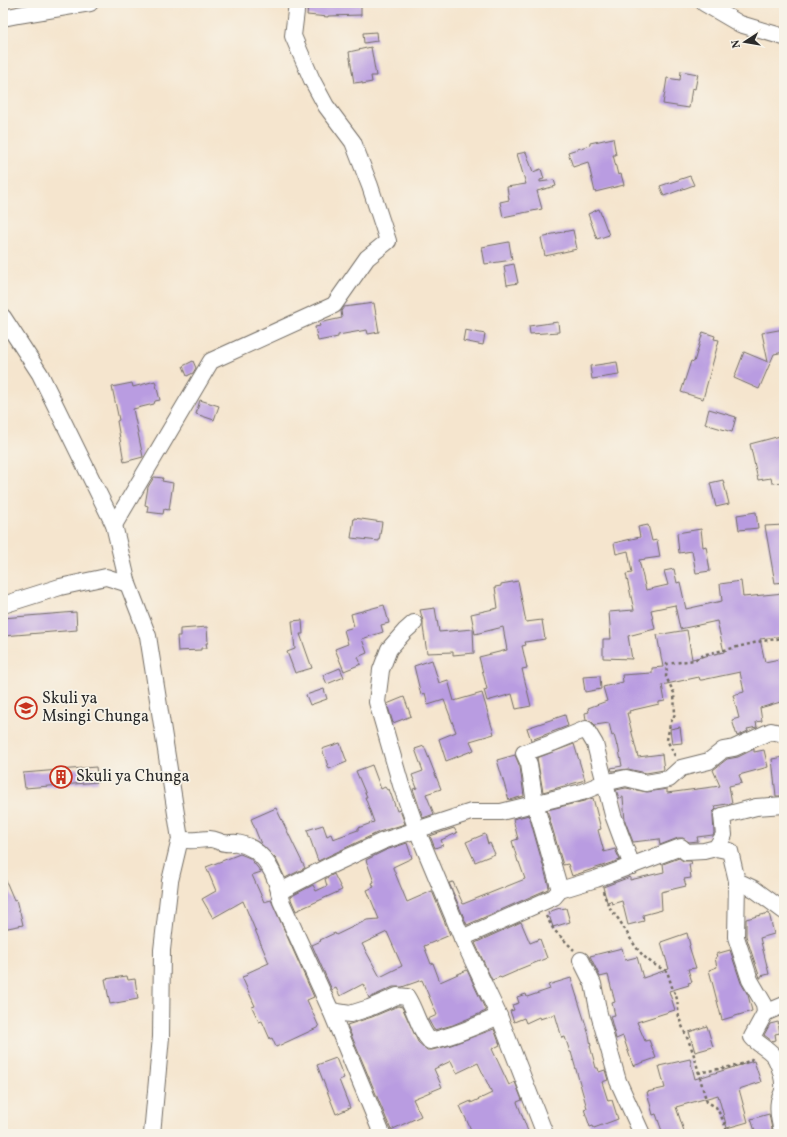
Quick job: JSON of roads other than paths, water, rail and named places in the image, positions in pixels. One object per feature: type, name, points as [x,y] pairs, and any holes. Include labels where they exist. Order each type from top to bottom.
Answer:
[{"type":"street","points":[[3,18],[90,3]]},
{"type":"street","points":[[114,525],[212,361],[334,305],[367,258],[388,241],[370,186],[353,142],[326,106],[312,80],[293,36],[297,3]]},
{"type":"street","points":[[704,3],[740,24],[784,37]]},
{"type":"street","points":[[3,317],[40,374],[114,525],[128,584],[148,636],[180,839],[170,880],[162,950],[161,1037],[152,1134]]},
{"type":"street","points":[[3,605],[60,587],[106,577],[128,584]]},
{"type":"street","points":[[414,623],[405,630],[389,649],[381,670],[377,702],[399,777],[417,830],[462,938],[499,1016],[545,1134]]},
{"type":"street","points":[[560,890],[535,803],[530,764],[524,753],[586,729],[595,744],[616,825],[632,866]]},
{"type":"street","points":[[279,892],[327,867],[383,841],[470,812],[501,812],[582,792],[604,783],[626,778],[646,782],[669,779],[681,768],[709,761],[723,750],[734,748],[771,731],[784,734]]},
{"type":"street","points":[[716,848],[724,835],[722,816],[756,807],[784,805]]},
{"type":"street","points":[[180,839],[186,841],[215,839],[224,843],[236,843],[256,850],[271,868],[281,901],[331,1011],[382,1134]]},
{"type":"street","points":[[462,938],[554,897],[560,890],[596,879],[681,847],[686,852],[704,851],[716,848],[730,850],[737,881],[736,937],[750,980],[764,1004],[765,1013],[752,1037],[755,1041],[780,1059],[784,1090],[779,1101],[779,1121],[783,1130]]},
{"type":"street","points":[[737,881],[754,889],[784,911]]},
{"type":"street","points":[[581,960],[593,984],[599,1014],[618,1081],[642,1134]]},
{"type":"street","points":[[331,1011],[350,1014],[398,996],[407,997],[413,1007],[425,1036],[430,1041],[441,1039],[499,1016]]},
{"type":"street","points":[[765,1013],[784,1005]]},
{"type":"place","name":"Skuli ya Msingi Chunga","points":[[26,708]]},
{"type":"place","name":"Skuli ya Chunga","points":[[61,777]]}]
